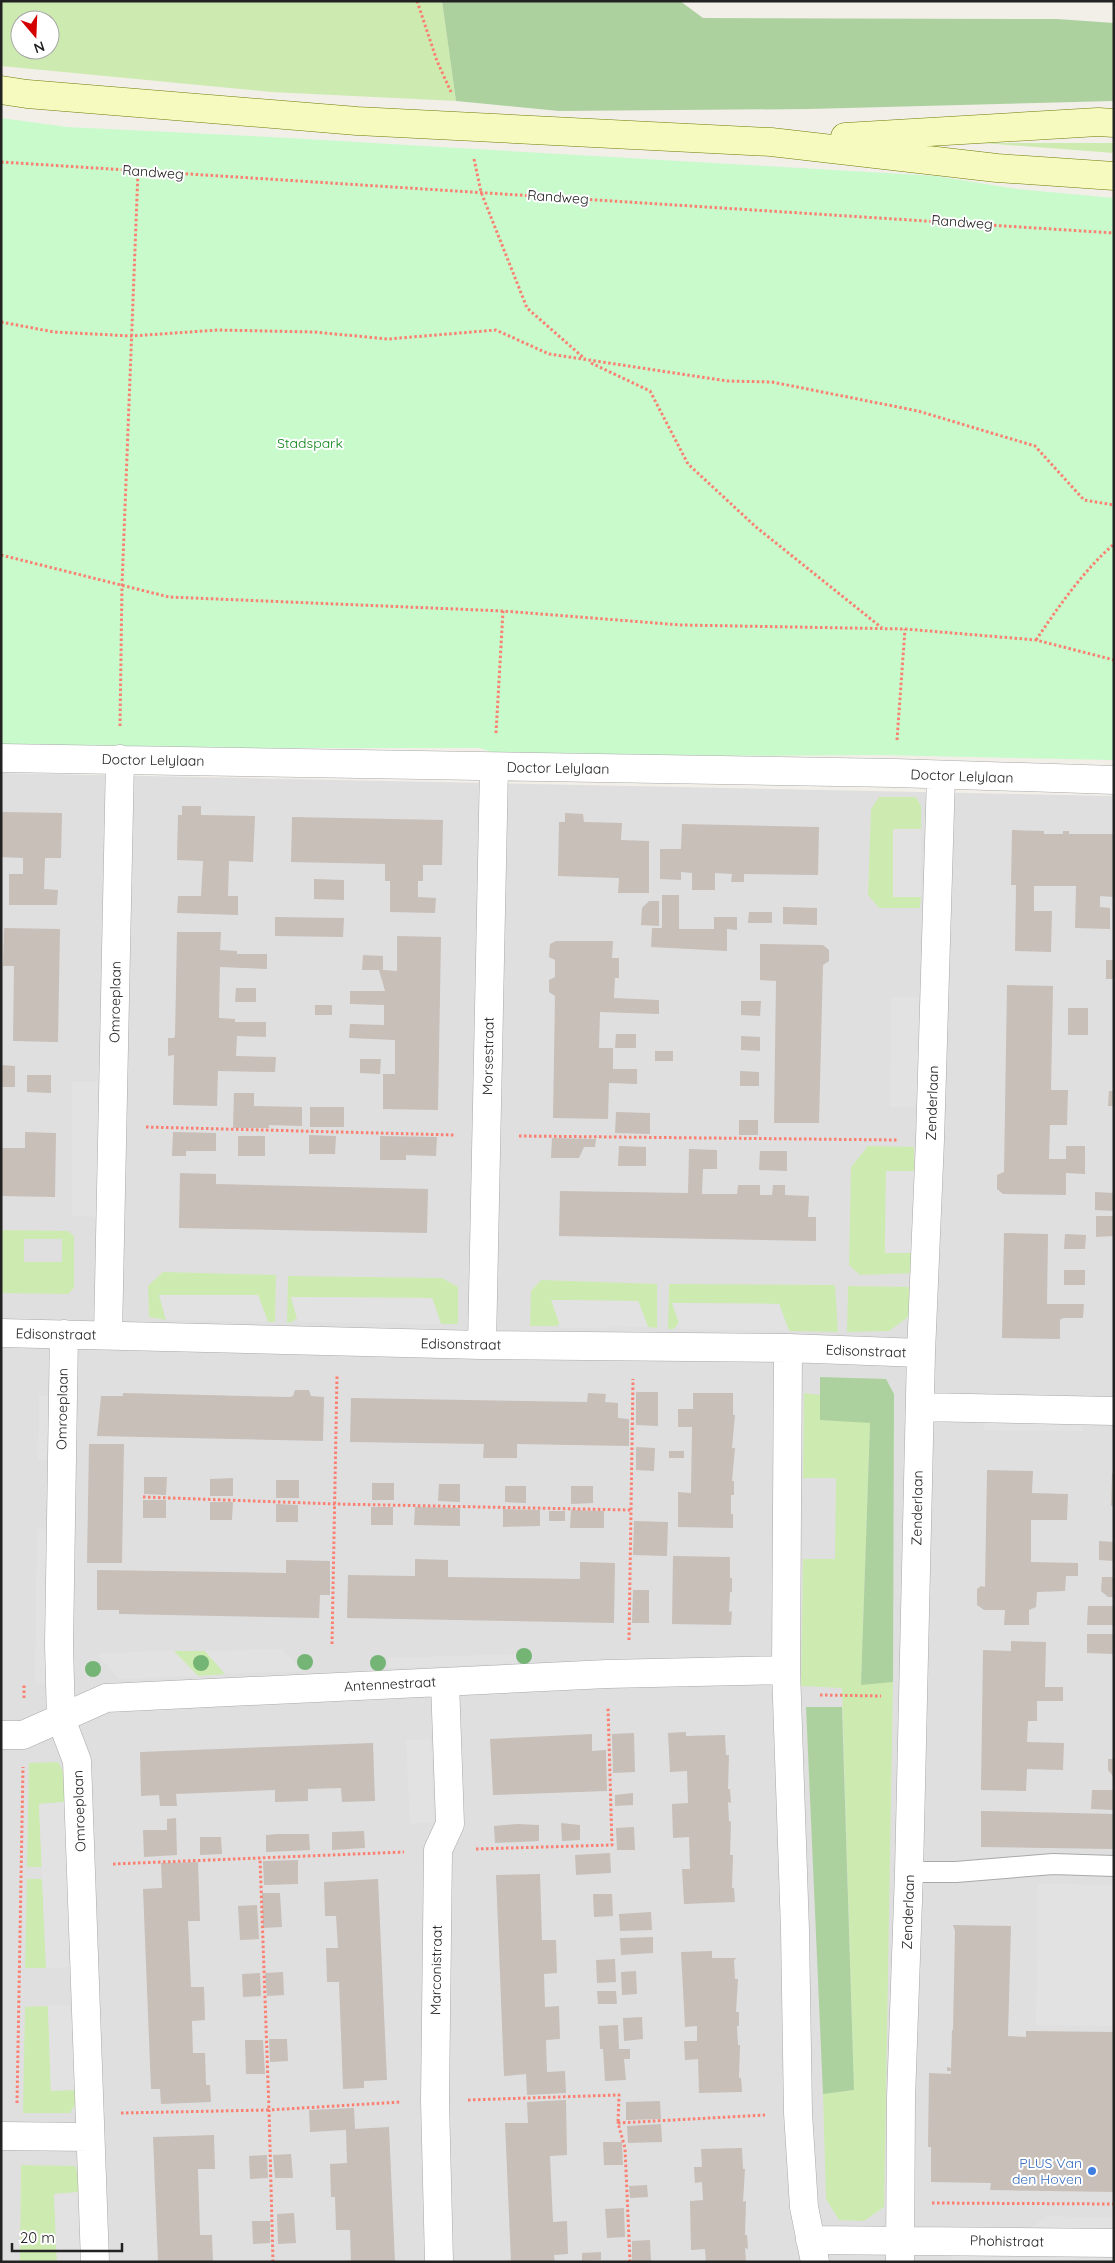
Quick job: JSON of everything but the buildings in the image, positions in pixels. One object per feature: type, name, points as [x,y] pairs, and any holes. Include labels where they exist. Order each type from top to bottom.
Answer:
[{"type":"main road","points":[[1,90],[27,94],[357,121],[771,142],[997,168],[1114,176]]},
{"type":"main road","points":[[771,142],[1098,122],[1114,123]]},
{"type":"street","name":"Doctor Lelylaan","points":[[1,758],[895,773],[941,776],[1114,780]]},
{"type":"street","name":"Omroeplaan","points":[[108,1335],[120,759]]},
{"type":"street","name":"Morsestraat","points":[[482,1345],[494,767]]},
{"type":"street","name":"Zenderlaan","points":[[901,2250],[901,2098],[909,1872],[921,1353],[930,1140],[941,776]]},
{"type":"street","name":"Edisonstraat","points":[[1,1332],[482,1345],[788,1348],[921,1353]]},
{"type":"street","name":"Omroeplaan","points":[[64,1334],[59,1645],[61,1719],[77,1762],[95,2262]]},
{"type":"street","points":[[788,1348],[787,1682],[795,1930],[798,2113],[804,2207],[813,2251]]},
{"type":"street","points":[[920,1407],[1114,1412]]},
{"type":"street","name":"Antennestraat","points":[[12,1735],[61,1719],[106,1698],[607,1674],[787,1682]]},
{"type":"street","name":"Marconistraat","points":[[439,2262],[435,2101],[438,1850],[450,1824],[445,1682]]},
{"type":"street","points":[[9,2136],[89,2125]]},
{"type":"street","name":"Phohistraat","points":[[813,2251],[1114,2243]]},
{"type":"lane","points":[[909,1872],[956,1872],[1053,1864],[1114,1866]]},
{"type":"path","name":"Randweg","points":[[1,162],[1114,233]]},
{"type":"path","points":[[120,759],[122,585],[138,171]]},
{"type":"path","points":[[481,192],[527,308],[587,361],[650,390],[688,464],[756,527],[882,628]]},
{"type":"path","points":[[1,322],[54,332],[132,336],[218,330],[314,332],[388,339],[496,330],[549,354],[727,381],[772,382],[918,411],[1035,446],[1084,500],[1114,505]]},
{"type":"path","points":[[1036,640],[1064,600],[1103,554],[1114,544]]},
{"type":"path","points":[[1,555],[169,597],[503,611],[682,625],[905,629],[1036,640],[1114,660]]},
{"type":"path","points":[[494,767],[503,611]]},
{"type":"path","points":[[895,773],[905,629]]},
{"type":"path","points":[[332,1644],[337,1369]]},
{"type":"path","points":[[628,1641],[632,1510],[633,1374]]},
{"type":"path","points":[[143,1497],[336,1504],[632,1510]]},
{"type":"path","points":[[787,1682],[913,1696]]},
{"type":"path","points":[[9,2136],[12,1735]]},
{"type":"path","points":[[89,2125],[269,2110],[260,1858]]},
{"type":"path","points":[[630,2262],[625,2148],[618,2123],[798,2113]]},
{"type":"path","points":[[901,2201],[1114,2204]]},
{"type":"shaded area","points":[[1,773],[1114,796],[1114,2262],[1,2262]]},
{"type":"shaded area","points":[[893,829],[921,829],[921,897],[893,897]]},
{"type":"shaded area","points":[[891,997],[919,997],[918,1107],[890,1107]]},
{"type":"shaded area","points":[[72,1082],[99,1082],[98,1217],[72,1216]]},
{"type":"shaded area","points":[[886,1171],[914,1171],[913,1253],[885,1253]]},
{"type":"shaded area","points":[[159,1295],[258,1295],[268,1322],[166,1320]]},
{"type":"shaded area","points":[[291,1297],[432,1298],[441,1324],[298,1322]]},
{"type":"shaded area","points":[[551,1300],[638,1301],[648,1327],[561,1328]]},
{"type":"shaded area","points":[[672,1303],[779,1304],[789,1331],[681,1329]]},
{"type":"shaded area","points":[[39,1395],[49,1396],[48,1460],[38,1460]]},
{"type":"shaded area","points":[[984,1419],[1082,1421],[1082,1431],[984,1430]]},
{"type":"shaded area","points":[[37,1528],[47,1529],[45,1683],[35,1683]]},
{"type":"shaded area","points":[[281,1649],[304,1671],[225,1674],[205,1651]]},
{"type":"shaded area","points":[[173,1650],[198,1676],[119,1679],[97,1654]]},
{"type":"shaded area","points":[[517,1654],[517,1663],[388,1668],[388,1658]]},
{"type":"shaded area","points":[[431,1739],[434,1822],[410,1824],[406,1740]]},
{"type":"shaded area","points":[[66,1802],[73,1967],[46,1968],[39,1804]]},
{"type":"shaded area","points":[[1038,1884],[1114,1885],[1114,2026],[1036,2025]]},
{"type":"shaded area","points":[[75,2005],[78,2090],[51,2091],[48,2006]]},
{"type":"shaded area","points":[[80,2192],[84,2262],[57,2262],[54,2194]]},
{"type":"shaded area","points":[[1048,2216],[1114,2218],[1114,2230],[1030,2228]]},
{"type":"shaded area","points":[[959,2251],[1114,2255],[1114,2262],[949,2262]]},
{"type":"green space","points":[[1,1],[442,1],[456,101],[271,92],[1,66]]},
{"type":"green space","points":[[442,1],[680,1],[703,18],[1057,19],[1114,23],[1114,101],[809,109],[559,111],[456,101]]},
{"type":"green space","name":"Stadspark","points":[[1,118],[67,127],[271,137],[936,176],[1017,189],[1114,198],[1114,760],[881,755],[504,757],[480,748],[1,746]]},
{"type":"green space","points":[[983,143],[1114,143],[1114,153]]},
{"type":"green space","points":[[879,797],[916,797],[921,806],[921,829],[893,829],[893,896],[921,897],[920,908],[879,908],[868,895],[871,809]]},
{"type":"green space","points":[[868,1146],[914,1147],[914,1171],[886,1171],[885,1252],[913,1253],[913,1273],[860,1275],[849,1265],[851,1167]]},
{"type":"green space","points":[[1,1230],[68,1231],[74,1236],[74,1288],[68,1294],[1,1293]],"holes":[[[24,1239],[62,1239],[62,1262],[24,1262]]]},
{"type":"green space","points":[[163,1272],[276,1275],[275,1322],[268,1322],[258,1295],[159,1295],[166,1320],[149,1317],[148,1286]]},
{"type":"green space","points":[[288,1276],[442,1278],[458,1287],[458,1324],[441,1324],[432,1298],[291,1297],[297,1318],[287,1323]]},
{"type":"green space","points":[[541,1280],[657,1284],[657,1328],[648,1327],[638,1301],[552,1300],[560,1324],[556,1326],[530,1326],[531,1291]]},
{"type":"green space","points":[[669,1284],[835,1285],[838,1332],[789,1331],[779,1304],[673,1303],[679,1322],[674,1329],[668,1329]]},
{"type":"green space","points":[[848,1286],[912,1287],[911,1315],[889,1331],[847,1332]]},
{"type":"green space","points":[[820,1377],[886,1379],[894,1394],[893,1682],[861,1685],[870,1423],[820,1420]]},
{"type":"green space","points":[[804,1393],[820,1395],[820,1420],[870,1422],[861,1684],[893,1682],[884,2207],[864,2221],[839,2220],[826,2199],[823,2094],[854,2090],[842,1688],[801,1686],[803,1559],[835,1559],[836,1478],[803,1478]]},
{"type":"green space","points":[[173,1651],[205,1651],[225,1674],[198,1676]]},
{"type":"green space","points":[[806,1707],[842,1707],[854,2090],[823,2094]]},
{"type":"green space","points":[[58,1762],[65,1775],[66,1802],[39,1804],[42,1867],[27,1867],[29,1763]]},
{"type":"green space","points":[[27,1879],[42,1879],[46,1968],[25,1968]]},
{"type":"green space","points":[[48,2006],[51,2090],[78,2090],[76,2103],[70,2113],[23,2113],[25,2007]]},
{"type":"green space","points":[[21,2165],[75,2166],[82,2181],[80,2192],[54,2194],[57,2262],[20,2262]]},
{"type":"place","name":"PLUS Van den Hoven","points":[[1092,2171]]}]
